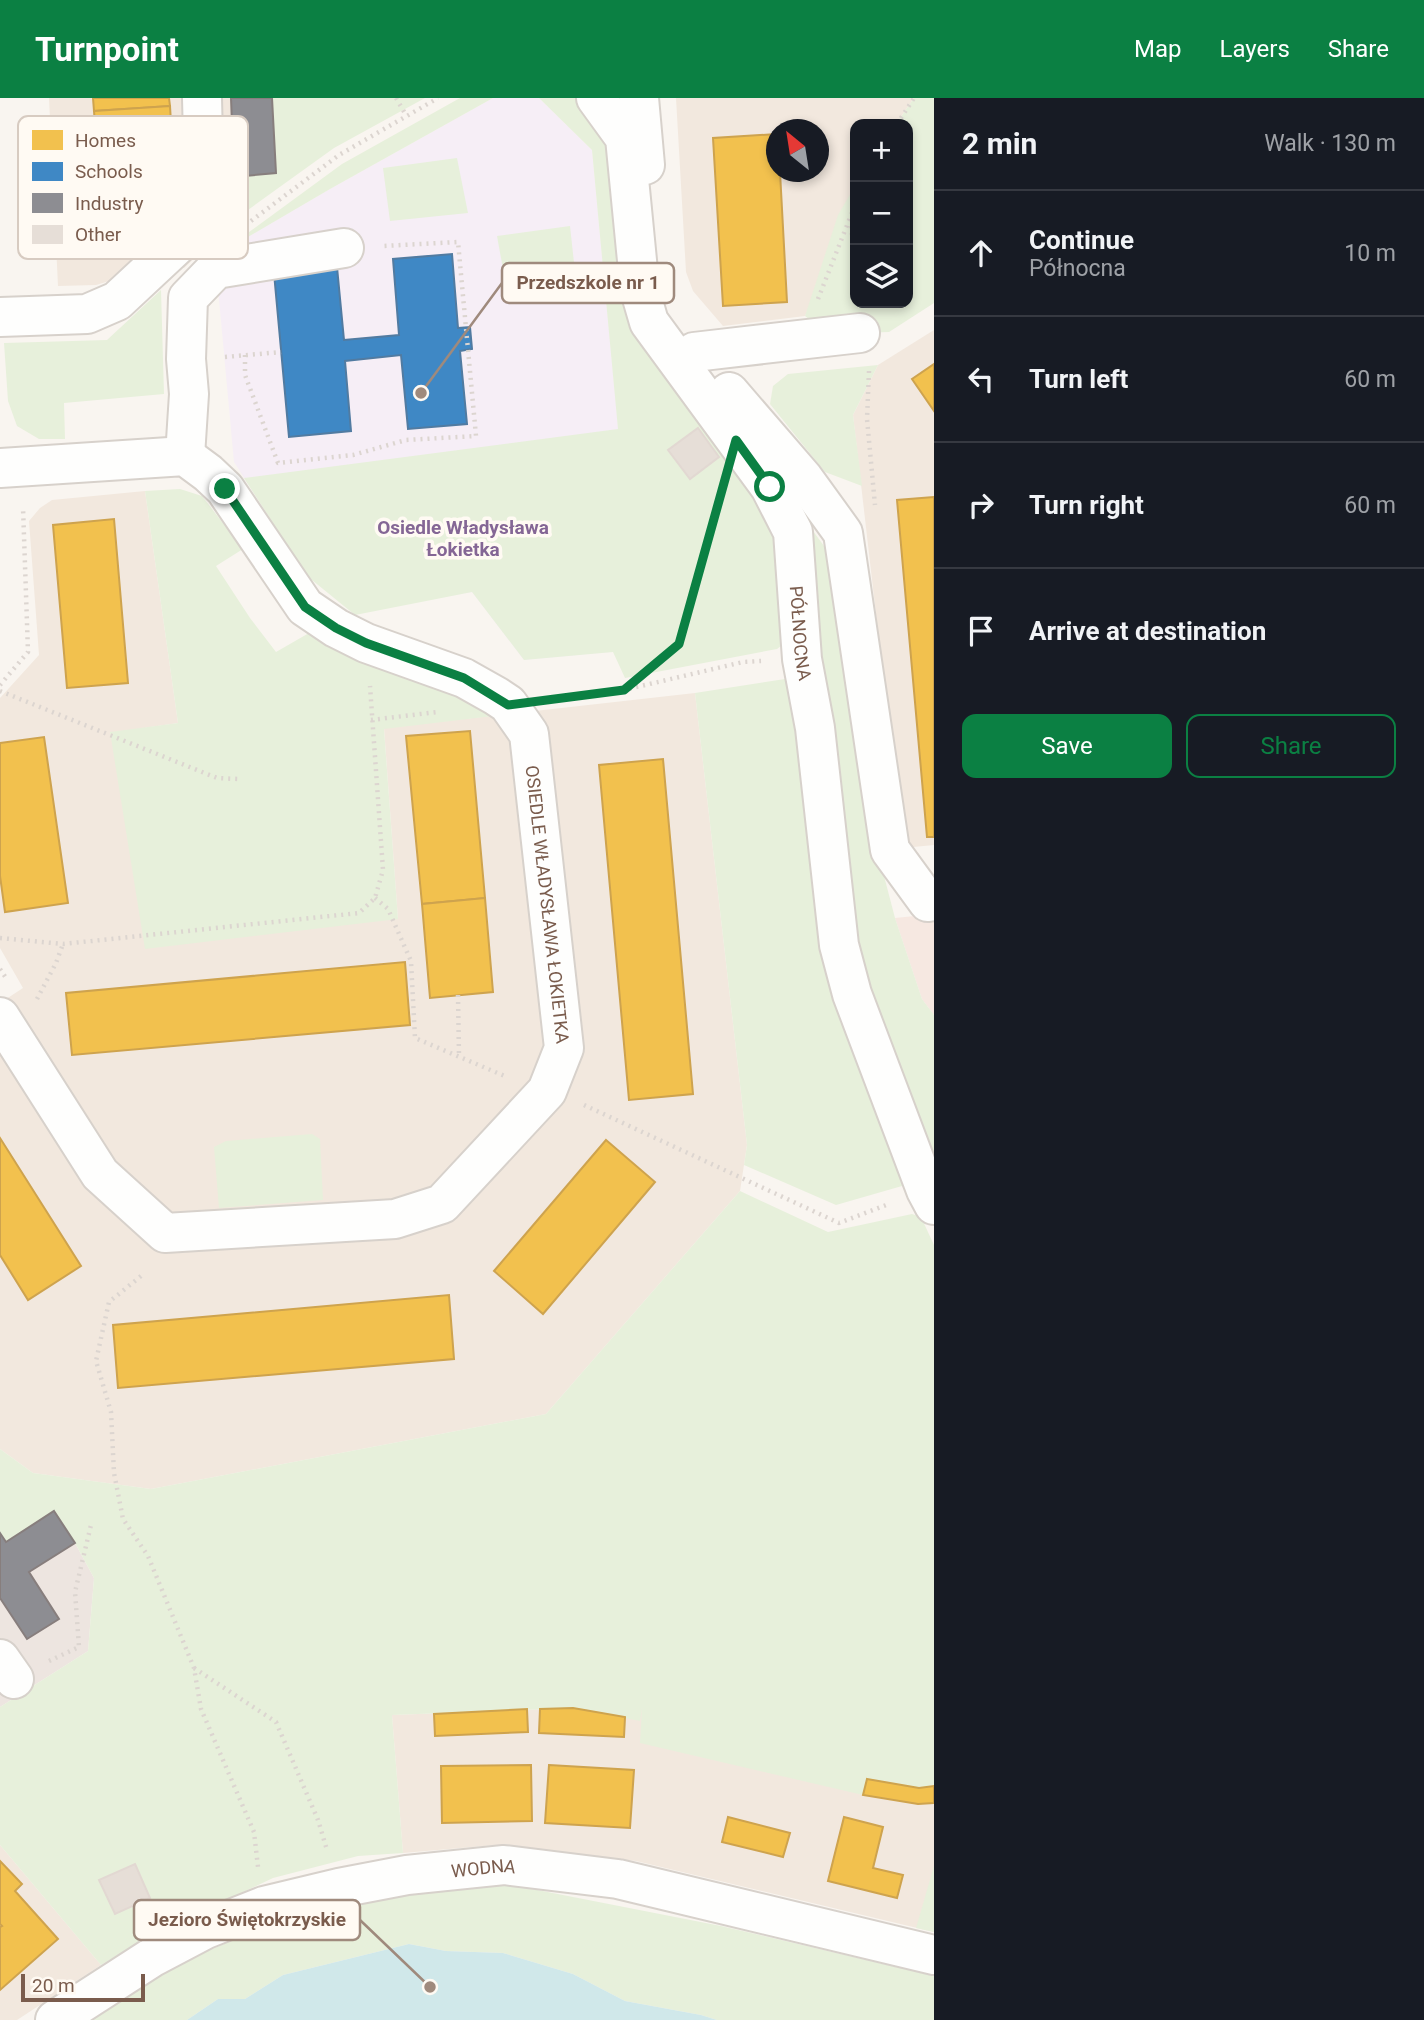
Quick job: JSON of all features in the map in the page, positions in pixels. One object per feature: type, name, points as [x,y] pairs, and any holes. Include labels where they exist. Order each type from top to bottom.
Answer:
[{"type":"street","points":[[202,98],[202,116]]},
{"type":"street","name":"PÓŁNOCNA","points":[[596,98],[625,138],[640,292],[649,322],[770,487],[793,532],[802,659],[815,727],[839,945],[852,994],[930,1197]]},
{"type":"street","points":[[639,98],[656,286],[666,318],[804,479],[843,533],[890,850],[928,901],[934,901]]},
{"type":"street","points":[[0,468],[185,456],[189,394],[186,359],[188,298],[216,269],[344,248]]},
{"type":"street","points":[[0,317],[87,314],[117,301],[162,259]]},
{"type":"street","points":[[694,352],[860,334]]},
{"type":"street","name":"OSIEDLE WŁADYSŁAWA ŁOKIETKA","points":[[17,1011],[100,1174],[165,1233],[395,1219],[442,1204],[563,1097],[564,1048],[529,734],[508,705],[464,678],[366,643],[329,624],[305,607],[225,489],[185,456]]},
{"type":"street","name":"WODNA","points":[[55,2020],[151,1958],[206,1929],[264,1906],[407,1875],[504,1865],[618,1879],[934,1955]]},
{"type":"path","points":[[396,98],[406,116]]},
{"type":"path","points":[[248,223],[339,155],[438,98]]},
{"type":"path","points":[[900,119],[914,98]]},
{"type":"path","points":[[818,300],[850,219]]},
{"type":"path","points":[[245,355],[245,375],[278,463],[354,455],[406,440],[477,436],[458,242],[344,248]]},
{"type":"path","points":[[224,358],[281,352]]},
{"type":"path","points":[[624,690],[679,644],[736,440]]},
{"type":"path","points":[[0,685],[28,652],[22,510],[27,500]]},
{"type":"path","points":[[0,939],[63,944],[359,913],[375,898],[383,870],[366,643]]},
{"type":"path","points":[[372,720],[624,690],[743,662]]},
{"type":"path","points":[[0,691],[217,779],[238,779]]},
{"type":"path","points":[[375,898],[388,909],[411,961],[415,1038],[563,1097],[839,1223],[930,1197]]},
{"type":"path","points":[[17,1011],[56,963],[63,944]]},
{"type":"path","points":[[458,995],[460,1057]]},
{"type":"path","points":[[141,1276],[108,1302],[96,1361],[111,1412],[114,1473],[123,1519],[148,1556],[194,1668],[201,1709],[254,1832],[264,1906]]},
{"type":"path","points":[[7,1669],[79,1647],[75,1592],[91,1525]]},
{"type":"path","points":[[194,1668],[275,1722],[318,1819],[339,1888]]},
{"type":"shaded area","points":[[49,98],[272,98],[276,173],[248,176],[248,116],[50,116]]},
{"type":"shaded area","points":[[493,98],[539,98],[592,150],[621,457],[651,648],[524,660],[472,592],[408,603],[307,576],[234,462],[215,259],[248,259],[248,237]]},
{"type":"shaded area","points":[[676,98],[914,98],[899,119],[850,119],[850,209],[805,316],[723,326],[693,291],[686,272]]},
{"type":"shaded area","points":[[57,259],[140,259],[119,278],[96,285],[58,286]]},
{"type":"shaded area","points":[[174,259],[193,259],[184,268]]},
{"type":"shaded area","points":[[934,330],[934,845],[903,848],[853,415],[878,365]]},
{"type":"shaded area","points":[[145,491],[178,723],[110,733],[398,919],[384,728],[695,693],[747,1145],[740,1191],[546,1414],[151,1489],[33,1473],[0,1449],[0,1003],[23,988],[0,948],[0,698],[39,655],[29,521],[40,508],[52,500]]},
{"type":"shaded area","points":[[934,914],[934,1015],[922,999],[895,918]]},
{"type":"shaded area","points":[[54,1511],[94,1578],[88,1651],[0,1707],[0,1533],[6,1542]]},
{"type":"shaded area","points":[[934,1531],[934,1932],[636,1861],[495,1845],[403,1853],[392,1715],[573,1708],[625,1717],[647,1647]]},
{"type":"shaded area","points":[[0,1845],[101,1965],[17,2020],[0,2020]]},
{"type":"green space","points":[[272,98],[425,98],[334,148],[248,210],[248,176],[276,173]]},
{"type":"green space","points":[[460,98],[493,98],[248,237],[248,233],[342,164]]},
{"type":"green space","points":[[539,98],[579,98],[617,149],[633,292],[778,518],[791,638],[777,649],[625,678],[613,652],[524,660],[472,592],[355,615],[307,576],[244,478],[618,429],[592,150]]},
{"type":"green space","points":[[914,98],[934,98],[934,303],[889,332],[860,333],[814,323],[805,316],[838,215],[850,195],[850,308],[913,308],[913,119],[899,119]]},
{"type":"green space","points":[[457,158],[468,213],[390,221],[383,168]]},
{"type":"green space","points":[[570,226],[575,272],[505,280],[497,236]]},
{"type":"green space","points":[[161,290],[164,394],[64,403],[65,439],[39,439],[17,426],[8,401],[4,343],[107,340]]},
{"type":"green space","points":[[878,365],[853,415],[862,486],[825,472],[770,404],[773,386],[788,374]]},
{"type":"green space","points":[[180,489],[202,496],[243,549],[216,566],[276,652],[316,629],[465,689],[493,716],[384,729],[398,919],[145,949],[110,732],[178,723],[145,491]]},
{"type":"green space","points":[[799,512],[835,561],[878,853],[895,918],[922,999],[934,1015],[934,1163],[864,991]]},
{"type":"green space","points":[[785,679],[794,693],[909,1184],[836,1205],[744,1165],[747,1145],[695,693]]},
{"type":"green space","points":[[312,1134],[320,1139],[323,1200],[219,1208],[214,1147],[226,1141]]},
{"type":"green space","points":[[740,1191],[828,1232],[912,1214],[921,1217],[934,1245],[934,1786],[919,1788],[867,1779],[863,1795],[640,1743],[642,1708],[640,1721],[573,1708],[392,1715],[403,1853],[358,1856],[273,1878],[151,1935],[101,1965],[0,1845],[0,1707],[88,1651],[94,1578],[54,1511],[6,1542],[0,1534],[0,1449],[33,1473],[151,1489],[546,1414]]},
{"type":"green space","points":[[934,1866],[934,1932],[916,1928]]},
{"type":"green space","points":[[502,1883],[721,1926],[934,1976],[934,2020],[717,2020],[625,2001],[573,1974],[503,1953],[446,1951],[409,1944],[283,1975],[245,1999],[218,1999],[187,2020],[86,2020],[159,1973],[287,1916],[370,1897]]},
{"type":"water","points":[[409,1944],[446,1951],[503,1953],[573,1974],[625,2001],[717,2020],[187,2020],[218,1999],[245,1999],[283,1975]]},
{"type":"building: Homes","points":[[93,98],[169,98],[170,106],[94,111]]},
{"type":"building: Homes","points":[[170,106],[171,116],[94,116],[94,111]]},
{"type":"building: Homes","points":[[766,135],[766,182],[781,182],[787,302],[723,306],[713,138]]},
{"type":"building: Homes","points":[[934,364],[934,411],[912,379]]},
{"type":"building: Homes","points":[[934,497],[934,837],[927,837],[897,500]]},
{"type":"building: Homes","points":[[114,519],[128,683],[67,688],[53,525]]},
{"type":"building: Homes","points":[[470,731],[485,898],[422,904],[406,736]]},
{"type":"building: Homes","points":[[44,737],[68,903],[5,912],[0,876],[0,743]]},
{"type":"building: Homes","points":[[663,759],[693,1094],[629,1100],[599,765]]},
{"type":"building: Homes","points":[[485,898],[493,992],[430,998],[422,904]]},
{"type":"building: Homes","points":[[405,962],[410,1025],[72,1055],[66,993]]},
{"type":"building: Homes","points":[[0,1138],[81,1266],[28,1300],[0,1255]]},
{"type":"building: Homes","points":[[606,1140],[655,1182],[543,1314],[494,1271]]},
{"type":"building: Homes","points":[[449,1295],[454,1359],[118,1388],[113,1325]]},
{"type":"building: Homes","points":[[573,1708],[625,1717],[624,1737],[539,1733],[540,1709]]},
{"type":"building: Homes","points":[[527,1709],[528,1732],[435,1736],[434,1714]]},
{"type":"building: Homes","points":[[531,1765],[532,1821],[442,1823],[441,1766]]},
{"type":"building: Homes","points":[[549,1765],[634,1770],[630,1828],[545,1823]]},
{"type":"building: Homes","points":[[867,1779],[919,1788],[934,1786],[934,1803],[918,1804],[863,1795]]},
{"type":"building: Homes","points":[[728,1817],[790,1833],[783,1857],[722,1842]]},
{"type":"building: Homes","points":[[844,1817],[883,1827],[873,1868],[903,1875],[897,1898],[828,1881]]},
{"type":"building: Homes","points":[[0,1861],[22,1884],[15,1891],[58,1939],[0,1990],[2,1926]]},
{"type":"building: Schools","points":[[452,254],[458,328],[470,327],[472,349],[460,351],[467,424],[408,429],[401,355],[345,361],[351,431],[289,437],[274,273],[337,267],[344,340],[399,335],[393,259]]},
{"type":"building: Industry","points":[[231,98],[272,98],[276,173],[248,176],[248,116],[232,116]]},
{"type":"building: Industry","points":[[54,1511],[75,1543],[29,1572],[59,1619],[27,1639],[0,1598],[0,1533],[6,1542]]},
{"type":"building: Other","points":[[698,428],[719,457],[690,479],[668,450]]},
{"type":"building: Other","points":[[135,1864],[150,1898],[115,1914],[99,1880]]},
{"type":"place","name":"Przedszkole nr 1","points":[[421,393]]},
{"type":"place","name":"Jezioro Świętokrzyskie","points":[[430,1987]]},
{"type":"district","name":"Osiedle Władysława Łokietka","points":[[463,538]]},
{"type":"route","points":[[225,489],[305,607],[336,628],[366,643],[464,678],[508,705],[624,690],[679,644],[736,440],[770,487]]}]
